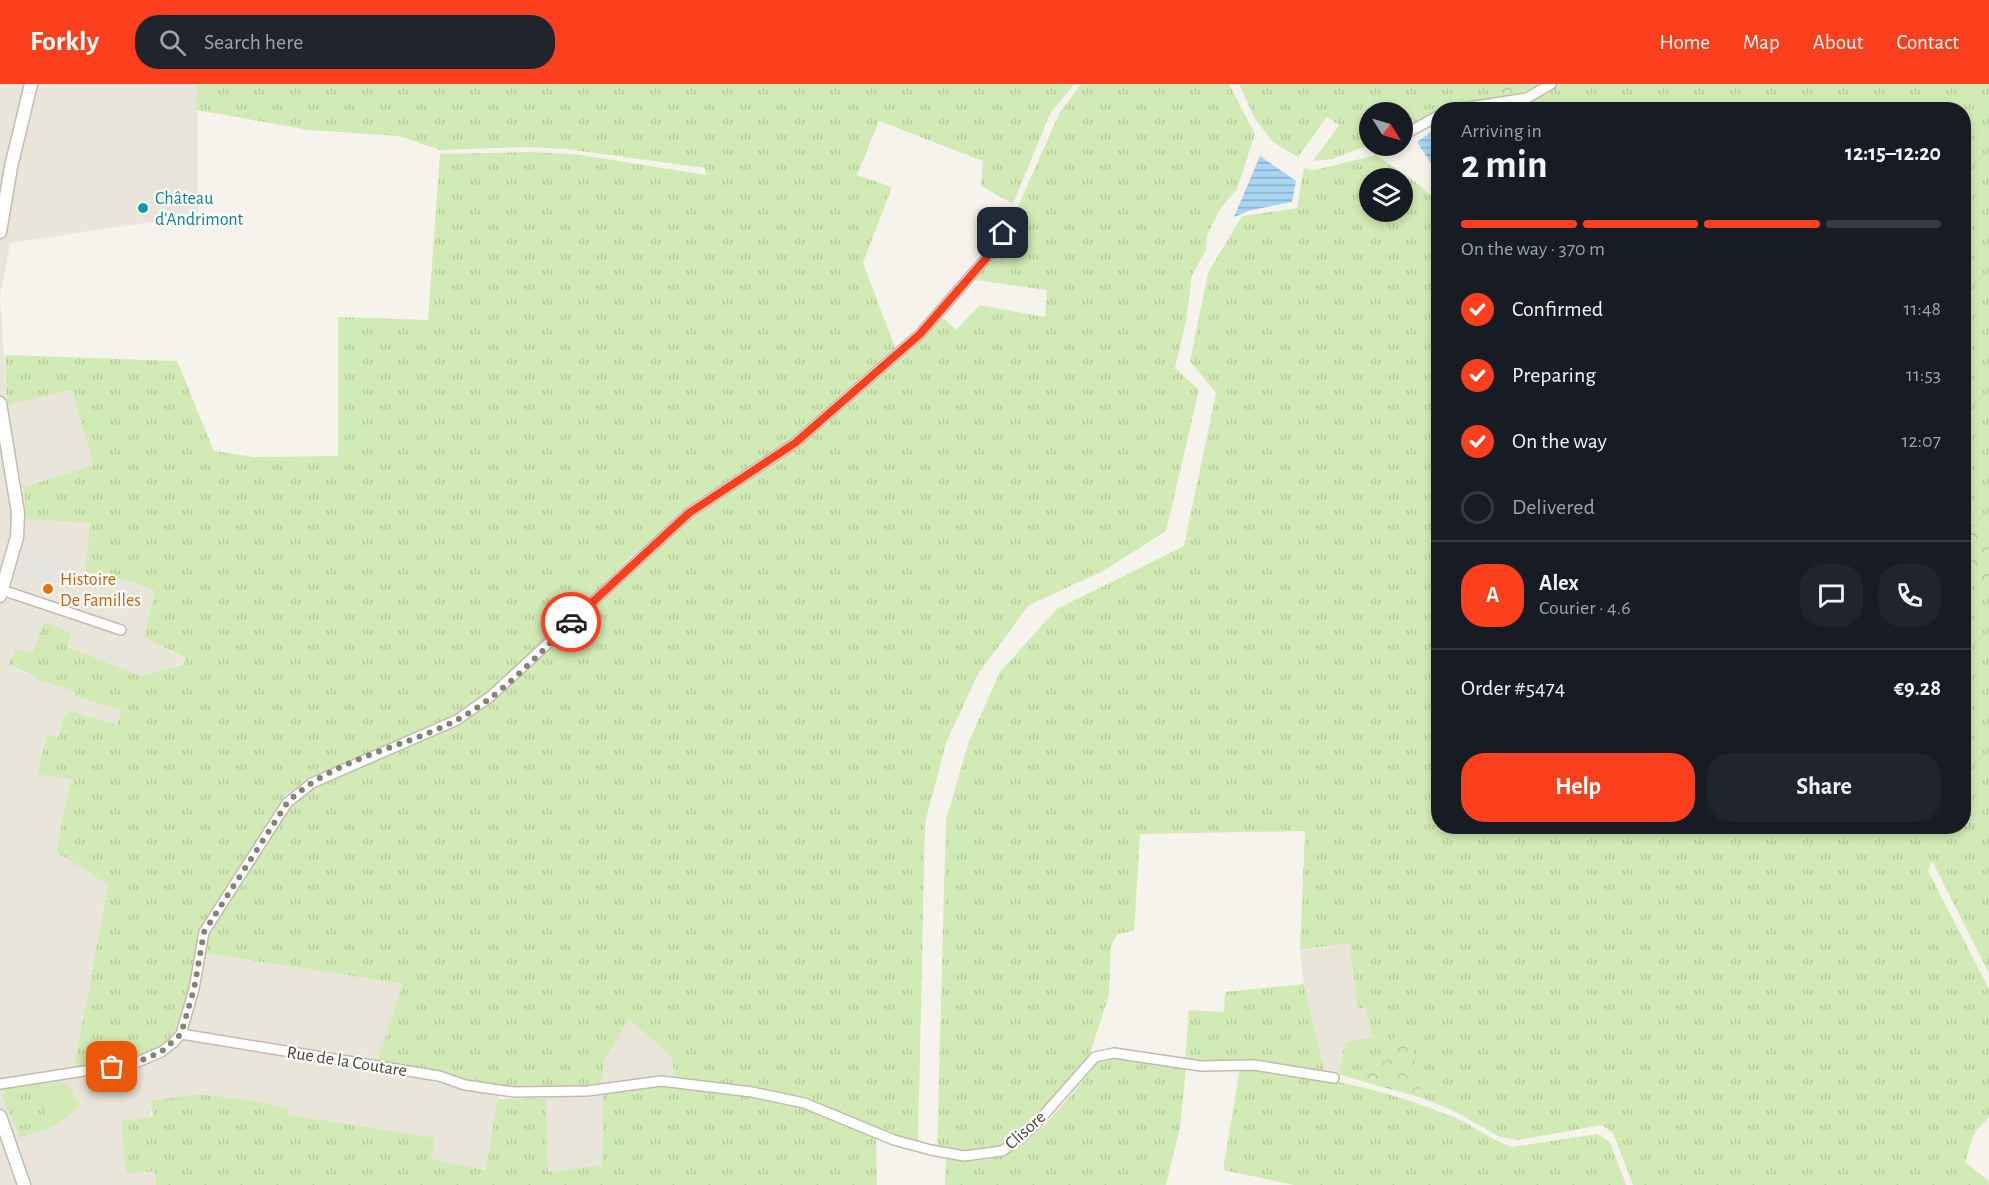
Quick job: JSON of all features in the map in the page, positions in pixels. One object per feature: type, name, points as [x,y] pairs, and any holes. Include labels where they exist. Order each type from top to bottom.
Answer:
[{"type":"street","points":[[0,232],[2,202],[31,84]]},
{"type":"street","points":[[1502,102],[1527,98],[1551,84]]},
{"type":"street","points":[[1413,131],[1431,120]]},
{"type":"street","points":[[0,1084],[135,1063],[161,1052],[181,1034],[194,989],[204,932],[283,809],[297,792],[328,775],[457,720],[491,696],[689,513],[795,443],[920,334],[988,256],[1003,233]]},
{"type":"street","points":[[0,404],[18,513],[17,537],[2,586],[121,630]]},
{"type":"street","name":"Rue de la Coutare","points":[[181,1034],[439,1076],[465,1085],[514,1092],[587,1091],[661,1081],[702,1086]]},
{"type":"street","name":"Clisore","points":[[702,1086],[804,1103],[894,1140],[931,1150],[964,1155],[1002,1151],[1017,1141],[1034,1126],[1095,1056],[1114,1053],[1201,1066],[1254,1065],[1334,1078]]},
{"type":"street","points":[[0,1116],[24,1185]]},
{"type":"shaded area","points":[[0,84],[197,84],[198,215],[10,243],[0,297]]},
{"type":"shaded area","points":[[0,297],[7,405],[72,390],[93,465],[24,487],[91,523],[85,572],[129,581],[155,591],[185,657],[184,663],[141,676],[66,647],[33,653],[9,666],[36,677],[35,679],[76,692],[75,696],[122,711],[118,726],[63,718],[58,738],[47,736],[38,774],[71,780],[56,852],[108,885],[74,1068],[200,953],[403,984],[377,1062],[423,1069],[501,1087],[486,1170],[431,1159],[435,1139],[288,1115],[288,1108],[256,1101],[198,1094],[150,1101],[156,1185],[0,1185]]},
{"type":"shaded area","points":[[21,554],[69,567],[64,581],[55,579],[54,583],[16,572]]},
{"type":"shaded area","points":[[1349,943],[1358,1007],[1366,1008],[1372,1037],[1345,1043],[1339,1074],[1325,1074],[1304,984],[1300,951]]},
{"type":"shaded area","points":[[629,1019],[672,1058],[675,1078],[601,1086],[604,1062]]},
{"type":"shaded area","points":[[603,1092],[602,1165],[548,1172],[546,1098]]},
{"type":"green space","points":[[197,84],[1074,84],[1050,114],[1013,204],[981,186],[983,161],[879,121],[857,175],[892,187],[863,263],[896,350],[790,442],[694,504],[630,558],[506,680],[468,709],[315,777],[286,795],[250,855],[203,925],[181,1026],[171,1039],[160,1048],[134,1059],[74,1068],[108,885],[56,852],[71,780],[37,774],[47,735],[58,738],[63,718],[70,711],[117,725],[122,711],[75,696],[76,692],[35,679],[36,677],[9,665],[15,648],[33,653],[44,622],[71,633],[67,647],[141,676],[184,664],[185,657],[144,637],[155,591],[129,581],[85,572],[90,523],[26,519],[24,487],[93,465],[72,390],[7,405],[5,355],[177,361],[214,451],[254,457],[338,456],[338,317],[428,320],[440,154],[527,152],[574,154],[706,175],[705,168],[567,149],[525,147],[440,150],[399,136],[309,130],[196,110]]},
{"type":"green space","points":[[1081,84],[1229,84],[1255,134],[1237,189],[1220,209],[1207,235],[1206,250],[1192,275],[1186,321],[1175,368],[1199,390],[1166,531],[1103,571],[1029,605],[978,674],[946,743],[925,823],[918,1144],[892,1137],[796,1097],[675,1078],[672,1058],[629,1019],[604,1062],[601,1086],[501,1087],[423,1069],[377,1062],[403,984],[202,953],[217,915],[300,794],[341,773],[435,733],[441,734],[501,691],[637,562],[698,511],[796,447],[850,397],[913,348],[942,317],[956,330],[980,305],[1045,317],[1047,290],[975,280],[1003,240],[1060,112]]},
{"type":"green space","points":[[1239,84],[1493,84],[1501,94],[1455,94],[1428,99],[1436,102],[1431,102],[1431,117],[1413,125],[1413,102],[1359,102],[1359,149],[1332,159],[1313,161],[1339,125],[1327,117],[1298,157],[1273,142],[1255,119]]},
{"type":"green space","points":[[1493,84],[1558,84],[1547,91],[1517,102],[1436,102],[1427,99],[1455,94],[1500,94]]},
{"type":"green space","points":[[1558,84],[1989,84],[1989,526],[1976,529],[1971,525],[1971,102],[1515,102],[1547,91]]},
{"type":"green space","points":[[1372,156],[1377,156],[1395,168],[1359,168],[1359,222],[1413,222],[1413,181],[1431,196],[1431,834],[1971,834],[1971,582],[1989,582],[1989,973],[1932,861],[1928,871],[1989,989],[1989,1117],[1974,1133],[1965,1162],[1989,1181],[1989,1185],[1633,1185],[1613,1133],[1602,1125],[1518,1140],[1500,1137],[1452,1110],[1422,1098],[1409,1030],[1391,1059],[1354,1079],[1339,1074],[1345,1043],[1372,1037],[1366,1008],[1358,1008],[1349,943],[1300,950],[1305,831],[1140,834],[1134,931],[1117,934],[1111,946],[1109,995],[1089,1057],[1035,1119],[1000,1148],[976,1151],[937,1149],[946,820],[969,741],[1000,672],[1057,609],[1184,546],[1216,393],[1190,361],[1208,273],[1242,216],[1297,208],[1304,168],[1315,170]]},
{"type":"green space","points":[[1971,525],[1976,529],[1989,526],[1989,582],[1971,582]]},
{"type":"green space","points":[[1304,984],[1325,1074],[1185,1062],[1189,1010],[1224,1012],[1225,992]]},
{"type":"green space","points":[[1409,1030],[1422,1098],[1354,1079],[1390,1059],[1393,1038]]},
{"type":"green space","points":[[1103,1057],[1135,1057],[1186,1069],[1180,1127],[1166,1185],[945,1185],[946,1159],[986,1160],[1014,1149],[1042,1127]]},
{"type":"green space","points":[[1240,1068],[1321,1078],[1374,1090],[1459,1119],[1512,1147],[1597,1134],[1610,1142],[1626,1185],[1294,1185],[1223,1170]]},
{"type":"green space","points":[[59,1081],[69,1086],[80,1105],[67,1118],[52,1127],[34,1085]]},
{"type":"green space","points":[[34,1085],[52,1127],[20,1137],[2,1097],[6,1089]]},
{"type":"green space","points":[[662,1085],[705,1088],[790,1104],[827,1114],[876,1138],[877,1185],[156,1185],[155,1171],[126,1174],[121,1121],[153,1116],[150,1101],[198,1094],[256,1101],[288,1108],[288,1115],[435,1138],[432,1159],[485,1170],[498,1099],[546,1098],[548,1172],[602,1165],[603,1092]]},
{"type":"water","points":[[1431,132],[1431,163],[1417,142]]},
{"type":"water","points":[[1260,156],[1296,181],[1292,202],[1251,210],[1234,217]]},
{"type":"way so far","points":[[112,1067],[135,1063],[161,1052],[173,1044],[181,1034],[194,989],[204,932],[287,803],[297,792],[328,775],[457,720],[516,676],[571,622]]},
{"type":"place","name":"Château d'Andrimont","points":[[143,208]]},
{"type":"place","name":"Histoire De Familles","points":[[48,589]]},
{"type":"route","points":[[571,622],[648,548],[689,513],[795,443],[855,388],[920,334],[937,318],[988,256],[1003,233]]}]
